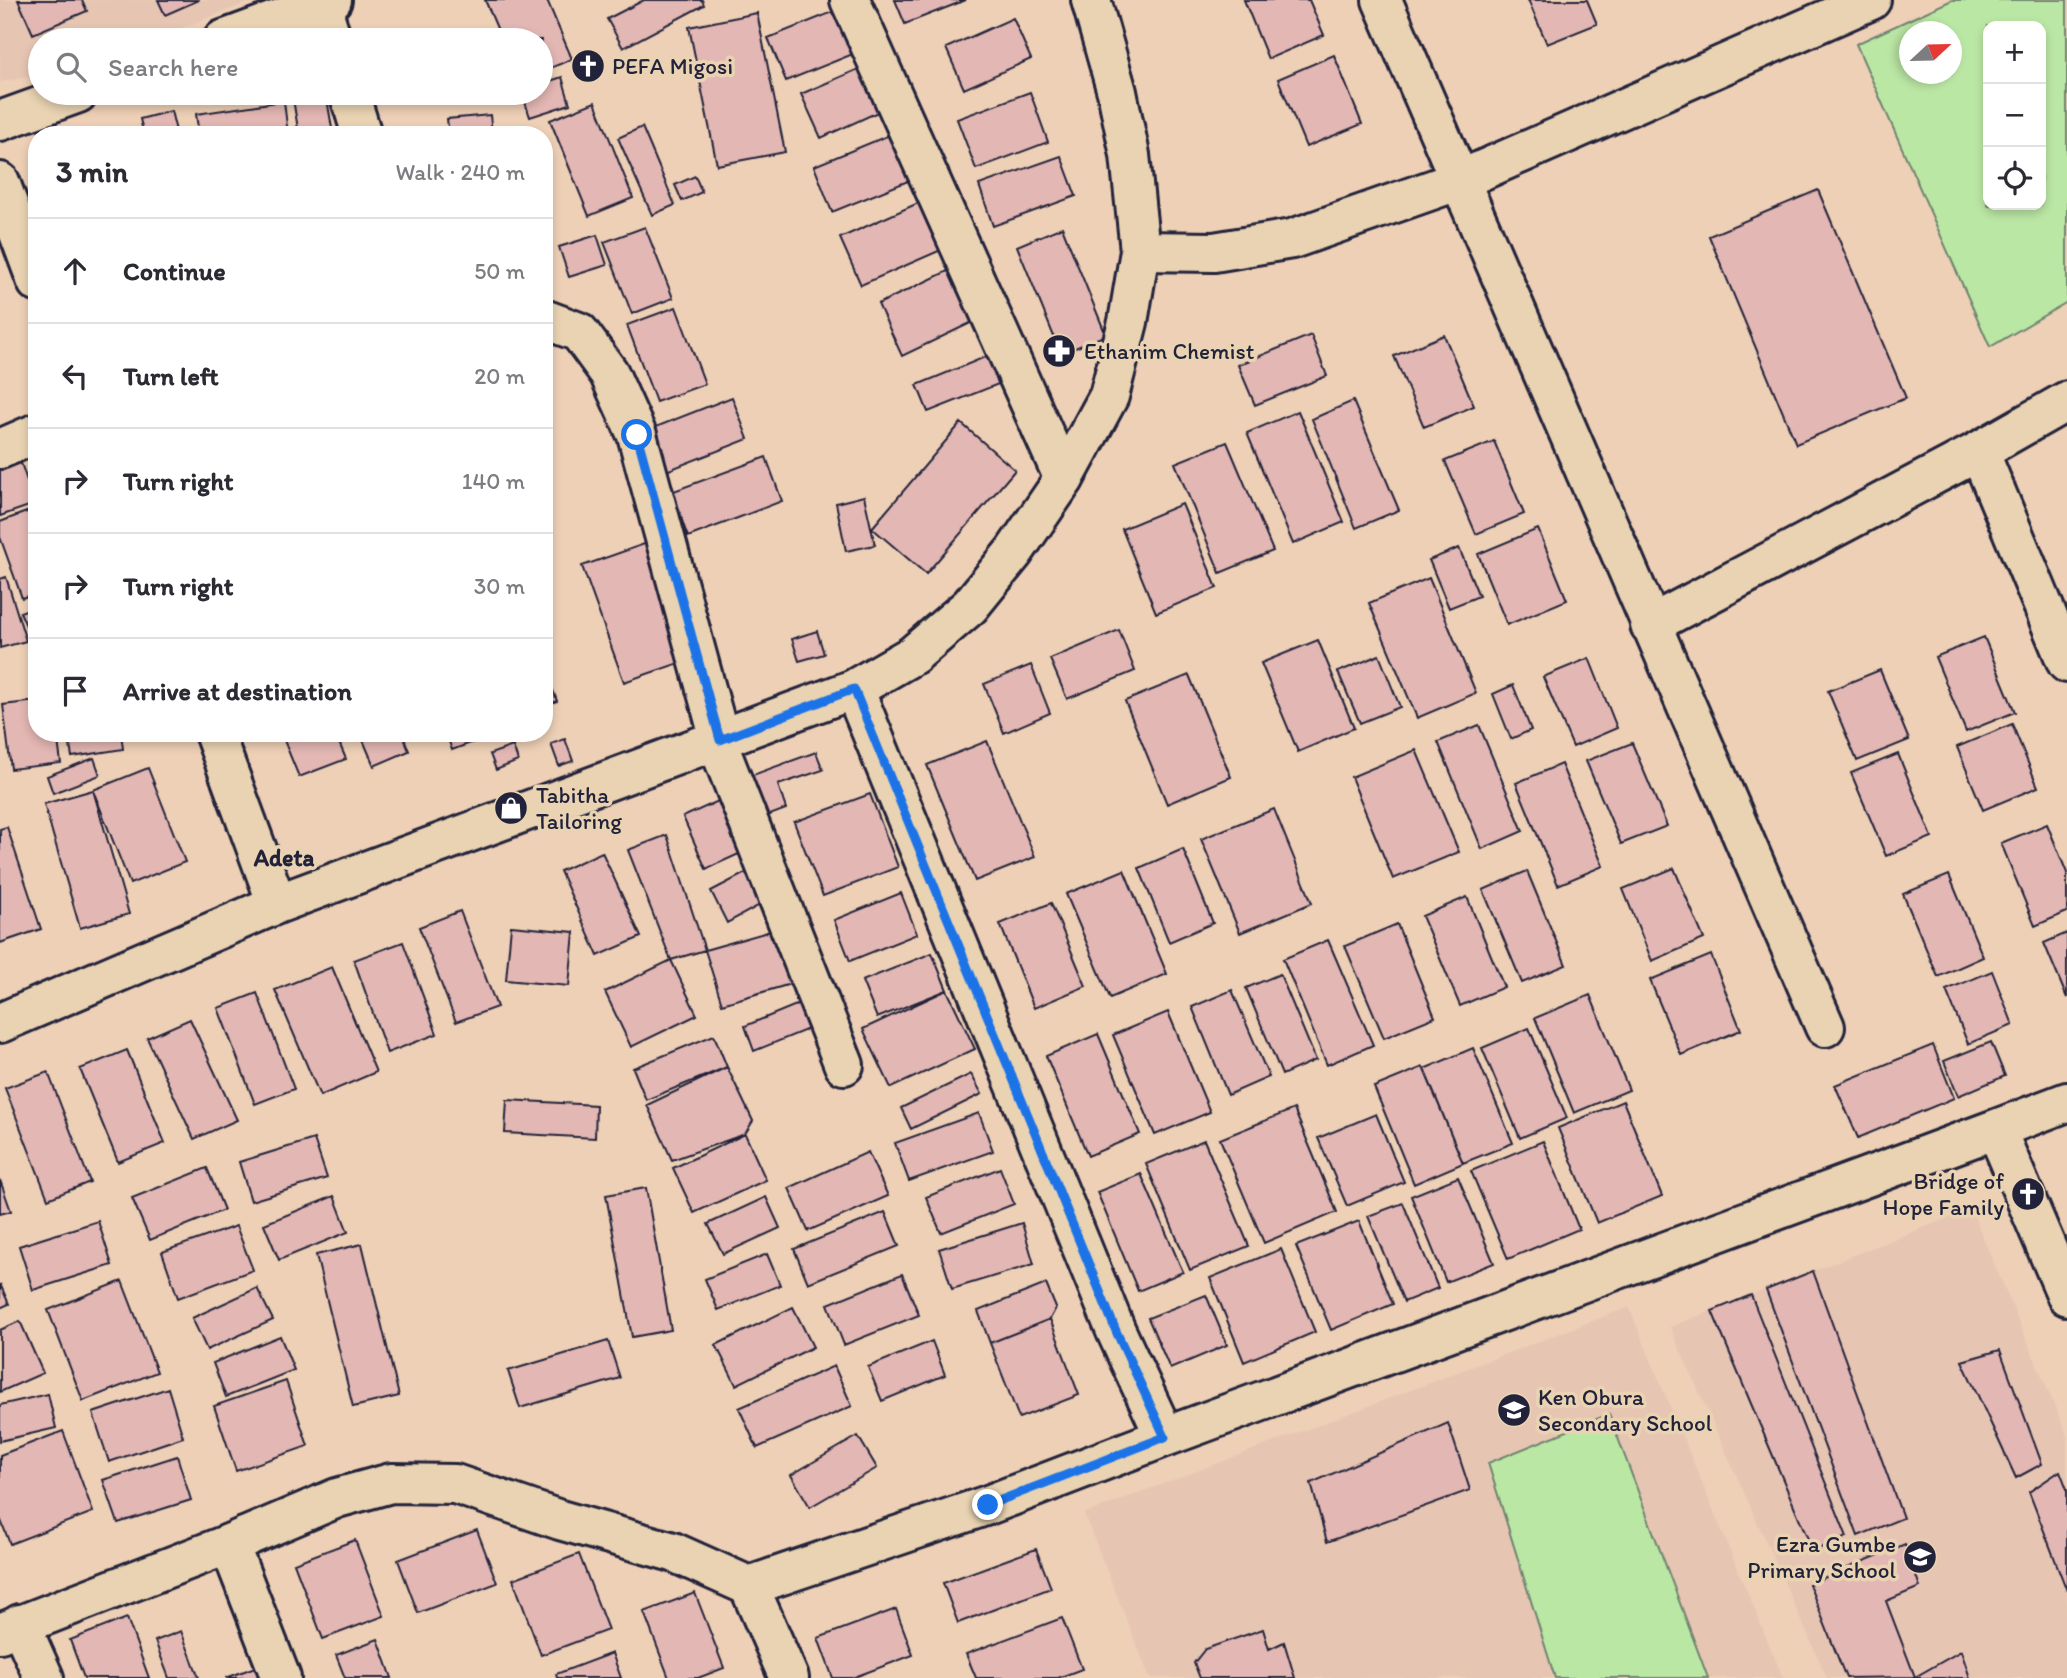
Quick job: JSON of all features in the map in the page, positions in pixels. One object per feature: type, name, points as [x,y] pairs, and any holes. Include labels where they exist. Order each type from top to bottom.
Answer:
[{"type":"street","points":[[850,0],[1063,479]]},
{"type":"street","points":[[0,1023],[277,904],[854,689],[913,655],[970,606],[1014,552],[1063,479],[1109,396],[1128,322],[1140,251],[1130,155],[1118,92],[1091,0]]},
{"type":"street","points":[[1382,0],[1825,1027]]},
{"type":"street","points":[[1140,251],[1214,252],[1292,239],[1460,180],[1797,15],[1871,0]]},
{"type":"street","points":[[256,28],[327,2],[330,28]]},
{"type":"street","points":[[0,121],[45,105]]},
{"type":"street","points":[[353,105],[359,126]]},
{"type":"street","points":[[0,183],[28,258]]},
{"type":"street","points":[[553,322],[579,332],[609,373],[637,435],[723,757],[844,1065]]},
{"type":"street","points":[[1650,625],[1979,451],[2067,401]]},
{"type":"street","points":[[0,449],[28,437]]},
{"type":"street","points":[[1979,451],[2067,663]]},
{"type":"street","points":[[854,689],[1116,1331],[1165,1437]]},
{"type":"street","points":[[217,742],[277,904]]},
{"type":"street","points":[[749,1587],[988,1505],[2067,1102]]},
{"type":"street","points":[[1996,1129],[2067,1296]]},
{"type":"street","points":[[44,1678],[6,1627],[237,1540],[337,1498],[391,1483],[455,1484],[560,1520],[673,1552],[749,1587],[789,1678]]},
{"type":"street","points":[[237,1540],[281,1678]]},
{"type":"shaded area","points":[[0,0],[255,0],[182,28],[28,28],[28,77],[0,82]]},
{"type":"shaded area","name":"Ezra Gumbe Primary School","points":[[1971,1209],[2067,1435],[2067,1678],[1827,1678],[1670,1327]]},
{"type":"shaded area","name":"Ken Obura Secondary School","points":[[1629,1307],[1783,1678],[1150,1678],[1084,1514]]},
{"type":"green space","points":[[1952,0],[2067,0],[2067,302],[1990,347],[1856,44],[1899,24],[1899,84],[1962,84],[1962,21],[1906,21]]},
{"type":"green space","points":[[1609,1414],[1708,1678],[1555,1678],[1488,1463]]},
{"type":"building","points":[[18,0],[82,0],[87,11],[47,28],[30,28]]},
{"type":"building","points":[[158,0],[199,0],[165,15]]},
{"type":"building","points":[[485,0],[547,0],[572,59],[553,67],[553,28],[497,28]]},
{"type":"building","points":[[644,0],[702,0],[704,5],[623,48],[607,19]]},
{"type":"building","points":[[895,0],[966,0],[905,24]]},
{"type":"building","points":[[1244,0],[1309,0],[1324,35],[1268,59]]},
{"type":"building","points":[[1528,0],[1587,0],[1597,24],[1547,44]]},
{"type":"building","points":[[845,7],[863,50],[786,81],[768,38]]},
{"type":"building","points":[[757,13],[785,152],[717,165],[689,27]]},
{"type":"building","points":[[1013,18],[1031,59],[964,89],[946,48]]},
{"type":"building","points":[[1334,55],[1362,124],[1306,147],[1278,79]]},
{"type":"building","points":[[870,64],[889,107],[821,138],[801,94]]},
{"type":"building","points":[[562,77],[570,104],[530,117],[526,105],[553,105],[553,80]]},
{"type":"building","points":[[1030,92],[1048,142],[976,169],[957,119]]},
{"type":"building","points":[[595,102],[633,198],[589,216],[550,120]]},
{"type":"building","points":[[257,105],[284,105],[287,126],[198,126],[196,114]]},
{"type":"building","points":[[294,105],[328,105],[332,126],[298,126]]},
{"type":"building","points":[[171,111],[175,126],[142,126],[140,119]]},
{"type":"building","points":[[490,115],[491,126],[448,126],[447,119]]},
{"type":"building","points":[[642,127],[675,205],[652,215],[618,138]]},
{"type":"building","points":[[904,129],[923,175],[832,212],[814,166]]},
{"type":"building","points":[[1061,156],[1076,196],[993,226],[979,185]]},
{"type":"building","points":[[695,176],[702,192],[682,201],[675,185]]},
{"type":"building","points":[[1818,190],[1906,398],[1796,444],[1709,236]]},
{"type":"building","points":[[927,199],[948,247],[861,285],[840,238]]},
{"type":"building","points":[[645,227],[673,298],[632,314],[604,242]]},
{"type":"building","points":[[1062,227],[1106,335],[1061,354],[1017,246]]},
{"type":"building","points":[[597,235],[607,265],[569,277],[559,247]]},
{"type":"building","points":[[954,268],[979,319],[902,356],[878,304]]},
{"type":"building","points":[[676,307],[705,384],[656,402],[627,325]]},
{"type":"building","points":[[1311,335],[1327,376],[1255,405],[1238,365]]},
{"type":"building","points":[[1444,335],[1474,406],[1424,427],[1394,356]]},
{"type":"building","points":[[990,355],[1001,383],[928,412],[917,385]]},
{"type":"building","points":[[732,397],[748,439],[664,472],[648,430]]},
{"type":"building","points":[[1353,401],[1399,510],[1356,528],[1312,419]]},
{"type":"building","points":[[1298,411],[1344,522],[1293,544],[1247,433]]},
{"type":"building","points":[[961,423],[1015,470],[926,574],[872,528]]},
{"type":"building","points":[[1494,441],[1524,514],[1476,534],[1445,461]]},
{"type":"building","points":[[1227,442],[1273,551],[1220,573],[1175,463]]},
{"type":"building","points":[[766,457],[782,501],[688,537],[671,492]]},
{"type":"building","points":[[21,463],[28,484],[28,506],[0,516],[0,470]]},
{"type":"building","points":[[864,496],[875,545],[846,551],[836,503]]},
{"type":"building","points":[[1182,504],[1217,588],[1156,613],[1122,529]]},
{"type":"building","points":[[28,511],[28,596],[22,598],[0,537],[0,522]]},
{"type":"building","points":[[1538,529],[1567,600],[1507,625],[1478,554]]},
{"type":"building","points":[[650,542],[691,659],[624,682],[582,566]]},
{"type":"building","points":[[1459,548],[1479,596],[1449,608],[1429,560]]},
{"type":"building","points":[[6,577],[26,641],[0,648],[0,579]]},
{"type":"building","points":[[1429,578],[1476,693],[1417,718],[1369,603]]},
{"type":"building","points":[[28,609],[28,630],[20,612]]},
{"type":"building","points":[[1119,630],[1135,671],[1067,699],[1050,659]]},
{"type":"building","points":[[817,631],[824,654],[799,661],[792,639]]},
{"type":"building","points":[[1984,637],[2015,712],[1966,732],[1935,657]]},
{"type":"building","points":[[1318,640],[1354,728],[1298,752],[1261,663]]},
{"type":"building","points":[[1379,655],[1400,707],[1360,723],[1338,672]]},
{"type":"building","points":[[1589,658],[1617,728],[1573,747],[1543,677]]},
{"type":"building","points":[[1031,665],[1050,713],[1004,733],[984,684]]},
{"type":"building","points":[[1880,670],[1909,740],[1857,761],[1828,691]]},
{"type":"building","points":[[1189,675],[1231,777],[1167,804],[1125,701]]},
{"type":"building","points":[[1513,685],[1531,730],[1511,739],[1493,694]]},
{"type":"building","points":[[28,702],[28,742],[58,742],[61,763],[11,769],[3,705]]},
{"type":"building","points":[[2012,724],[2038,787],[1983,810],[1957,747]]},
{"type":"building","points":[[1479,725],[1523,831],[1482,849],[1438,742]]},
{"type":"building","points":[[565,739],[573,761],[559,766],[551,744]]},
{"type":"building","points":[[987,741],[1035,857],[975,881],[927,765]]},
{"type":"building","points":[[70,742],[122,742],[123,749],[72,757]]},
{"type":"building","points":[[285,742],[339,742],[346,759],[299,777]]},
{"type":"building","points":[[364,742],[406,742],[409,751],[374,766]]},
{"type":"building","points":[[449,742],[474,742],[452,750]]},
{"type":"building","points":[[1632,743],[1667,826],[1621,844],[1586,761]]},
{"type":"building","points":[[513,746],[518,761],[496,770],[490,754]]},
{"type":"building","points":[[1416,750],[1459,852],[1393,879],[1351,777]]},
{"type":"building","points":[[816,752],[823,770],[778,785],[786,809],[754,821],[739,780]]},
{"type":"building","points":[[1898,754],[1932,837],[1886,856],[1851,773]]},
{"type":"building","points":[[94,758],[100,775],[53,793],[47,776]]},
{"type":"building","points":[[1561,764],[1603,866],[1558,885],[1516,783]]},
{"type":"building","points":[[148,768],[185,862],[130,884],[93,790]]},
{"type":"building","points":[[93,790],[129,914],[80,928],[44,804]]},
{"type":"building","points":[[870,794],[898,867],[823,896],[794,822]]},
{"type":"building","points":[[727,797],[750,849],[706,869],[683,817]]},
{"type":"building","points":[[1274,809],[1312,903],[1240,933],[1201,839]]},
{"type":"building","points":[[2047,824],[2067,873],[2067,912],[2035,926],[2001,843]]},
{"type":"building","points":[[7,827],[41,929],[0,943],[0,829]]},
{"type":"building","points":[[667,835],[705,950],[671,960],[628,850]]},
{"type":"building","points":[[1183,849],[1213,923],[1169,942],[1139,868]]},
{"type":"building","points":[[602,852],[641,937],[598,956],[560,871]]},
{"type":"building","points":[[755,868],[771,899],[727,923],[711,891]]},
{"type":"building","points":[[1674,868],[1704,939],[1652,961],[1623,889]]},
{"type":"building","points":[[1124,870],[1167,974],[1110,998],[1066,894]]},
{"type":"building","points":[[1527,871],[1566,965],[1522,983],[1483,890]]},
{"type":"building","points":[[1949,875],[1983,957],[1938,977],[1903,894]]},
{"type":"building","points":[[901,893],[917,934],[850,961],[834,920]]},
{"type":"building","points":[[1467,897],[1504,987],[1460,1006],[1422,916]]},
{"type":"building","points":[[1051,903],[1086,986],[1034,1008],[1000,924]]},
{"type":"building","points":[[460,911],[497,1007],[456,1022],[419,927]]},
{"type":"building","points":[[1397,924],[1435,1017],[1384,1038],[1345,946]]},
{"type":"building","points":[[511,926],[574,932],[569,986],[506,980]]},
{"type":"building","points":[[778,929],[794,983],[722,1004],[705,950]]},
{"type":"building","points":[[2067,933],[2067,998],[2044,943]]},
{"type":"building","points":[[1328,940],[1373,1045],[1327,1065],[1283,959]]},
{"type":"building","points":[[403,942],[437,1034],[387,1053],[354,960]]},
{"type":"building","points":[[932,953],[947,990],[877,1018],[862,981]]},
{"type":"building","points":[[1711,955],[1741,1030],[1681,1055],[1650,980]]},
{"type":"building","points":[[671,960],[697,1015],[631,1047],[605,992]]},
{"type":"building","points":[[332,967],[376,1072],[320,1096],[275,990]]},
{"type":"building","points":[[1992,971],[2013,1025],[1968,1044],[1946,990]]},
{"type":"building","points":[[1280,974],[1316,1060],[1282,1075],[1246,988]]},
{"type":"building","points":[[947,990],[975,1049],[891,1088],[863,1029]]},
{"type":"building","points":[[1232,990],[1269,1077],[1228,1095],[1192,1007]]},
{"type":"building","points":[[257,993],[294,1089],[255,1104],[218,1008]]},
{"type":"building","points":[[1590,995],[1629,1090],[1574,1113],[1535,1018]]},
{"type":"building","points":[[801,1003],[811,1028],[754,1051],[745,1026]]},
{"type":"building","points":[[1168,1012],[1210,1112],[1155,1135],[1113,1035]]},
{"type":"building","points":[[190,1019],[237,1120],[194,1139],[147,1038]]},
{"type":"building","points":[[1529,1028],[1567,1118],[1520,1138],[1482,1048]]},
{"type":"building","points":[[1098,1034],[1140,1134],[1088,1156],[1046,1056]]},
{"type":"building","points":[[714,1035],[727,1067],[646,1100],[633,1068]]},
{"type":"building","points":[[1991,1042],[2005,1076],[1958,1096],[1944,1061]]},
{"type":"building","points":[[1933,1045],[1954,1098],[1858,1138],[1835,1085]]},
{"type":"building","points":[[1473,1048],[1513,1143],[1463,1163],[1424,1069]]},
{"type":"building","points":[[127,1050],[165,1143],[118,1162],[80,1069]]},
{"type":"building","points":[[727,1067],[753,1121],[745,1134],[672,1160],[647,1105]]},
{"type":"building","points":[[1423,1067],[1463,1163],[1414,1184],[1374,1087]]},
{"type":"building","points":[[48,1072],[90,1182],[48,1199],[5,1088]]},
{"type":"building","points":[[971,1074],[982,1094],[911,1129],[901,1108]]},
{"type":"building","points":[[507,1100],[596,1105],[595,1138],[505,1133]]},
{"type":"building","points":[[1623,1101],[1662,1196],[1597,1223],[1558,1128]]},
{"type":"building","points":[[1294,1109],[1337,1212],[1264,1243],[1220,1139]]},
{"type":"building","points":[[979,1113],[993,1151],[909,1181],[895,1143]]},
{"type":"building","points":[[1376,1114],[1404,1182],[1347,1206],[1318,1138]]},
{"type":"building","points":[[745,1134],[766,1180],[694,1213],[673,1168]]},
{"type":"building","points":[[314,1139],[327,1178],[251,1201],[239,1162]]},
{"type":"building","points":[[1204,1140],[1249,1246],[1190,1270],[1146,1164]]},
{"type":"building","points":[[1543,1141],[1579,1229],[1508,1259],[1471,1171]]},
{"type":"building","points":[[868,1152],[888,1196],[808,1231],[789,1188]]},
{"type":"building","points":[[207,1168],[224,1210],[150,1240],[132,1198]]},
{"type":"building","points":[[1000,1168],[1014,1204],[941,1233],[926,1197]]},
{"type":"building","points":[[1141,1174],[1183,1272],[1138,1291],[1097,1192]]},
{"type":"building","points":[[1458,1177],[1494,1263],[1446,1282],[1411,1196]]},
{"type":"building","points":[[0,1180],[11,1211],[0,1214]]},
{"type":"building","points":[[646,1188],[671,1330],[632,1337],[606,1195]]},
{"type":"building","points":[[334,1196],[348,1232],[279,1260],[264,1224]]},
{"type":"building","points":[[766,1197],[780,1228],[723,1254],[708,1224]]},
{"type":"building","points":[[1403,1203],[1438,1288],[1404,1302],[1368,1216]]},
{"type":"building","points":[[885,1212],[899,1246],[808,1283],[794,1249]]},
{"type":"building","points":[[98,1221],[112,1265],[33,1290],[19,1246]]},
{"type":"building","points":[[1359,1221],[1393,1304],[1331,1330],[1296,1246]]},
{"type":"building","points":[[1022,1223],[1034,1264],[952,1289],[939,1249]]},
{"type":"building","points":[[236,1226],[253,1270],[178,1298],[162,1252]]},
{"type":"building","points":[[362,1244],[399,1396],[353,1407],[316,1255]]},
{"type":"building","points":[[1281,1249],[1315,1332],[1244,1362],[1210,1278]]},
{"type":"building","points":[[767,1254],[780,1285],[718,1310],[705,1279]]},
{"type":"building","points":[[1813,1271],[1903,1518],[1858,1536],[1766,1290]]},
{"type":"building","points":[[902,1274],[919,1315],[844,1345],[828,1304]]},
{"type":"building","points":[[122,1281],[157,1372],[83,1401],[48,1310]]},
{"type":"building","points":[[0,1284],[9,1304],[0,1308]]},
{"type":"building","points":[[1046,1284],[1056,1308],[1050,1319],[990,1343],[978,1311]]},
{"type":"building","points":[[257,1288],[273,1320],[207,1350],[192,1318]]},
{"type":"building","points":[[1206,1295],[1227,1345],[1170,1369],[1148,1318]]},
{"type":"building","points":[[1751,1295],[1847,1537],[1813,1551],[1712,1311]]},
{"type":"building","points":[[793,1307],[813,1347],[736,1385],[716,1345]]},
{"type":"building","points":[[1050,1319],[1079,1395],[1019,1418],[990,1343]]},
{"type":"building","points":[[20,1321],[43,1373],[0,1392],[0,1330]]},
{"type":"building","points":[[280,1336],[294,1370],[226,1397],[213,1363]]},
{"type":"building","points":[[608,1341],[620,1378],[520,1408],[508,1371]]},
{"type":"building","points":[[932,1341],[945,1375],[882,1401],[868,1367]]},
{"type":"building","points":[[2000,1350],[2042,1464],[2016,1478],[1962,1361]]},
{"type":"building","points":[[834,1366],[852,1406],[757,1448],[739,1408]]},
{"type":"building","points":[[286,1381],[308,1446],[236,1471],[214,1406]]},
{"type":"building","points":[[168,1388],[183,1437],[109,1462],[93,1413]]},
{"type":"building","points":[[48,1394],[56,1428],[0,1441],[0,1405]]},
{"type":"building","points":[[1448,1423],[1470,1490],[1327,1542],[1311,1483]]},
{"type":"building","points":[[63,1431],[93,1512],[10,1544],[0,1518],[0,1455]]},
{"type":"building","points":[[858,1436],[877,1468],[810,1507],[791,1475]]},
{"type":"building","points":[[177,1456],[191,1500],[118,1523],[103,1480]]},
{"type":"building","points":[[2060,1471],[2067,1489],[2067,1591],[2029,1492]]},
{"type":"building","points":[[477,1530],[497,1583],[418,1613],[398,1560]]},
{"type":"building","points":[[355,1540],[384,1616],[323,1639],[294,1563]]},
{"type":"building","points":[[1905,1544],[1920,1587],[1886,1601],[1915,1677],[1846,1678],[1809,1584]]},
{"type":"building","points":[[1036,1549],[1051,1588],[958,1623],[943,1583]]},
{"type":"building","points":[[579,1554],[608,1630],[541,1655],[513,1579]]},
{"type":"building","points":[[695,1593],[724,1668],[698,1678],[669,1678],[644,1612]]},
{"type":"building","points":[[896,1609],[913,1655],[852,1678],[833,1678],[818,1638]]},
{"type":"building","points":[[127,1618],[149,1678],[84,1678],[70,1640]]},
{"type":"building","points":[[1062,1618],[1082,1669],[1058,1678],[976,1678],[966,1654]]},
{"type":"building","points":[[1263,1629],[1269,1649],[1284,1642],[1295,1678],[1200,1678],[1194,1663],[1205,1649]]},
{"type":"building","points":[[181,1631],[199,1678],[169,1678],[155,1641]]},
{"type":"building","points":[[378,1639],[392,1678],[345,1678],[336,1655]]},
{"type":"building","points":[[1961,1651],[1970,1678],[1915,1678],[1915,1677]]},
{"type":"building","points":[[612,1653],[621,1678],[557,1678],[556,1674]]},
{"type":"building","points":[[255,1667],[259,1678],[226,1678]]},
{"type":"place","name":"PEFA Migosi","points":[[588,66]]},
{"type":"place","name":"Ethanim Chemist","points":[[1059,351]]},
{"type":"place","name":"Tabitha Tailoring","points":[[511,808]]},
{"type":"place","name":"Bridge of Hope Family","points":[[2028,1194]]},
{"type":"place","name":"Ken Obura Secondary School","points":[[1514,1410]]},
{"type":"place","name":"Ezra Gumbe Primary School","points":[[1920,1557]]},
{"type":"district","name":"Adeta","points":[[284,857]]},
{"type":"route","points":[[637,435],[720,740],[854,689],[1116,1331],[1165,1437],[988,1505]]}]
